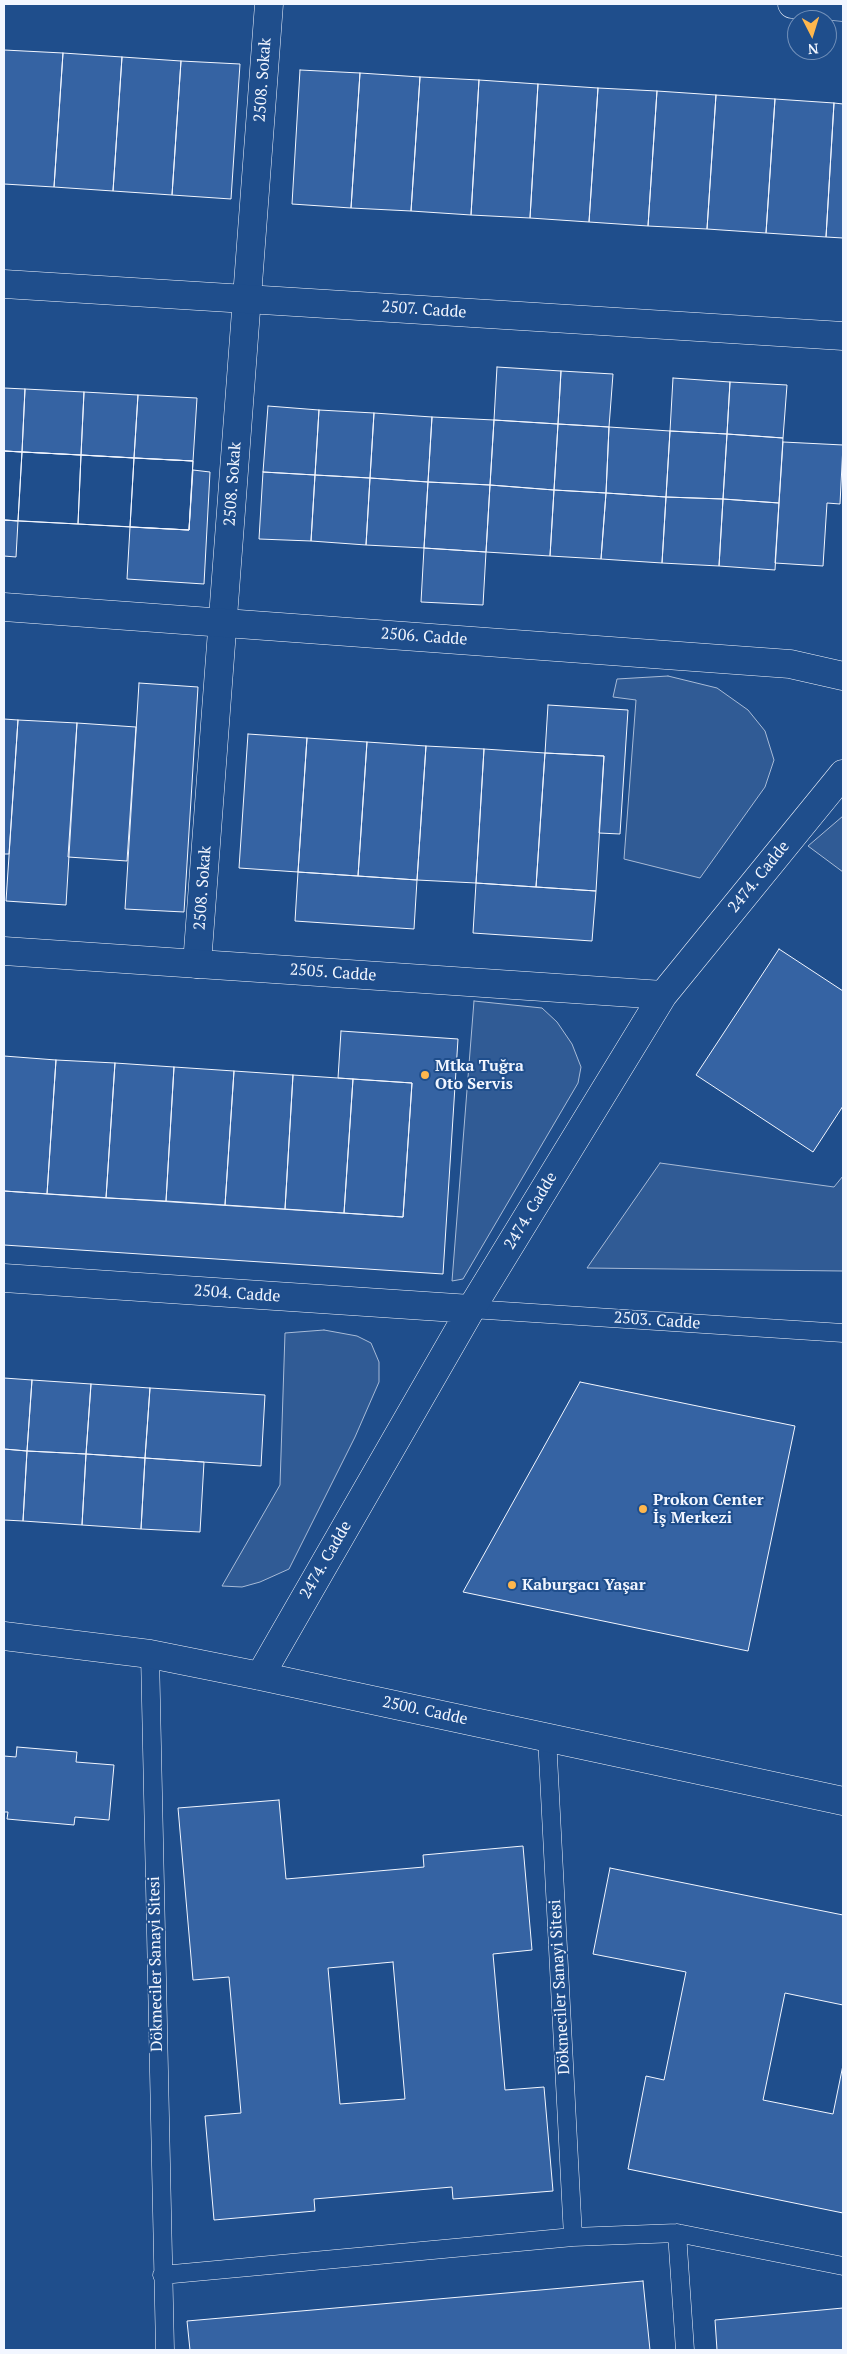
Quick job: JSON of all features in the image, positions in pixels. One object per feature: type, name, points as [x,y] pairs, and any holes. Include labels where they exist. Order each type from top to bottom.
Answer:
[{"type":"street","name":"2508. Sokak","points":[[197,964],[269,4]]},
{"type":"street","points":[[792,4],[843,7]]},
{"type":"street","name":"2507. Cadde","points":[[4,284],[843,336]]},
{"type":"street","name":"2506. Cadde","points":[[4,607],[790,664],[843,676]]},
{"type":"street","name":"2474. Cadde","points":[[260,1676],[471,1309],[662,995],[843,774]]},
{"type":"street","name":"2505. Cadde","points":[[4,951],[662,995]]},
{"type":"street","name":"2504. Cadde","points":[[4,1278],[471,1309]]},
{"type":"street","name":"2500. Cadde","points":[[4,1636],[150,1654],[843,1801]]},
{"type":"lane","name":"2503. Cadde","points":[[471,1309],[843,1333]]},
{"type":"lane","name":"Dökmeciler Sanayi Sitesi","points":[[150,1654],[165,2350]]},
{"type":"lane","name":"Dökmeciler Sanayi Sitesi","points":[[546,1737],[573,2238]]},
{"type":"lane","points":[[162,2275],[573,2238],[677,2233],[843,2266]]},
{"type":"lane","points":[[677,2233],[685,2350]]},
{"type":"shaded area","points":[[668,676],[717,688],[748,710],[765,731],[774,760],[765,787],[700,878],[624,859],[636,700],[613,697],[617,679]]},
{"type":"shaded area","points":[[843,816],[843,872],[808,846]]},
{"type":"shaded area","points":[[474,1001],[542,1008],[557,1022],[572,1044],[581,1067],[578,1083],[463,1279],[452,1281]]},
{"type":"shaded area","points":[[660,1163],[834,1187],[843,1176],[843,1271],[587,1268]]},
{"type":"shaded area","points":[[324,1330],[357,1336],[371,1343],[379,1362],[379,1382],[355,1437],[289,1569],[260,1582],[242,1587],[222,1586],[280,1485],[285,1333]]},
{"type":"building","points":[[4,50],[63,53],[54,187],[4,184]]},
{"type":"building","points":[[63,53],[122,57],[113,191],[54,187]]},
{"type":"building","points":[[122,57],[181,61],[172,195],[113,191]]},
{"type":"building","points":[[181,61],[240,64],[231,199],[172,195]]},
{"type":"building","points":[[300,70],[360,73],[351,208],[292,204]]},
{"type":"building","points":[[360,73],[420,77],[411,211],[351,208]]},
{"type":"building","points":[[420,77],[479,80],[471,215],[411,211]]},
{"type":"building","points":[[479,80],[538,84],[530,218],[471,215]]},
{"type":"building","points":[[538,84],[598,88],[589,222],[530,218]]},
{"type":"building","points":[[598,88],[657,91],[648,226],[589,222]]},
{"type":"building","points":[[657,91],[716,95],[707,229],[648,226]]},
{"type":"building","points":[[716,95],[775,99],[766,233],[707,229]]},
{"type":"building","points":[[775,99],[834,103],[826,237],[766,233]]},
{"type":"building","points":[[834,103],[843,104],[843,238],[826,237]]},
{"type":"building","points":[[497,367],[561,371],[558,424],[494,420]]},
{"type":"building","points":[[561,371],[613,374],[609,427],[558,424]]},
{"type":"building","points":[[673,378],[730,382],[727,434],[670,431]]},
{"type":"building","points":[[730,382],[787,385],[783,438],[727,434]]},
{"type":"building","points":[[4,388],[25,389],[22,452],[4,451]]},
{"type":"building","points":[[25,389],[84,392],[81,455],[22,452]]},
{"type":"building","points":[[84,392],[138,395],[134,458],[81,455]]},
{"type":"building","points":[[138,395],[197,398],[193,461],[134,458]]},
{"type":"building","points":[[268,406],[319,410],[315,475],[263,472]]},
{"type":"building","points":[[319,410],[374,413],[370,478],[315,475]]},
{"type":"building","points":[[374,413],[432,417],[428,482],[370,478]]},
{"type":"building","points":[[432,417],[494,420],[490,485],[428,482]]},
{"type":"building","points":[[494,420],[558,424],[554,490],[490,485]]},
{"type":"building","points":[[558,424],[609,427],[606,493],[554,490]]},
{"type":"building","points":[[609,427],[670,431],[666,497],[606,493]]},
{"type":"building","points":[[670,431],[727,434],[723,499],[666,497]]},
{"type":"building","points":[[727,434],[783,438],[779,503],[723,499]]},
{"type":"building","points":[[783,442],[843,445],[840,504],[827,503],[823,566],[775,563]]},
{"type":"building","points":[[4,451],[193,461],[189,530],[4,520]]},
{"type":"building","points":[[4,451],[22,452],[18,521],[4,520]]},
{"type":"building","points":[[22,452],[81,455],[78,524],[18,521]]},
{"type":"building","points":[[81,455],[134,458],[130,527],[78,524]]},
{"type":"building","points":[[134,458],[193,461],[189,530],[130,527]]},
{"type":"building","points":[[193,470],[210,472],[204,584],[127,579],[130,527],[189,530]]},
{"type":"building","points":[[263,472],[315,475],[311,541],[259,539]]},
{"type":"building","points":[[315,475],[370,478],[366,545],[311,541]]},
{"type":"building","points":[[370,478],[428,482],[424,548],[366,545]]},
{"type":"building","points":[[428,482],[490,485],[486,552],[424,548]]},
{"type":"building","points":[[490,485],[554,490],[550,556],[486,552]]},
{"type":"building","points":[[554,490],[606,493],[601,559],[550,556]]},
{"type":"building","points":[[606,493],[666,497],[662,563],[601,559]]},
{"type":"building","points":[[666,497],[723,499],[719,566],[662,563]]},
{"type":"building","points":[[723,499],[779,503],[775,570],[719,566]]},
{"type":"building","points":[[4,520],[18,521],[16,557],[4,556]]},
{"type":"building","points":[[424,548],[486,552],[483,605],[421,602]]},
{"type":"building","points":[[139,683],[198,687],[184,912],[125,909]]},
{"type":"building","points":[[548,705],[628,710],[620,834],[599,833],[604,756],[545,753]]},
{"type":"building","points":[[4,719],[18,720],[9,854],[4,854]]},
{"type":"building","points":[[18,720],[77,723],[66,905],[6,901]]},
{"type":"building","points":[[77,723],[136,727],[127,861],[68,857]]},
{"type":"building","points":[[248,734],[307,738],[298,872],[239,868]]},
{"type":"building","points":[[307,738],[367,742],[358,876],[298,872]]},
{"type":"building","points":[[367,742],[426,746],[417,880],[358,876]]},
{"type":"building","points":[[426,746],[484,749],[476,883],[417,880]]},
{"type":"building","points":[[484,749],[545,753],[536,887],[476,883]]},
{"type":"building","points":[[545,753],[604,756],[596,891],[536,887]]},
{"type":"building","points":[[298,872],[417,880],[414,929],[295,921]]},
{"type":"building","points":[[476,883],[596,891],[592,941],[473,933]]},
{"type":"building","points":[[779,949],[843,991],[843,1106],[813,1152],[696,1075]]},
{"type":"building","points":[[341,1031],[458,1039],[443,1274],[4,1245],[4,1191],[403,1217],[412,1083],[338,1078]]},
{"type":"building","points":[[4,1056],[56,1060],[47,1194],[4,1191]]},
{"type":"building","points":[[56,1060],[115,1063],[106,1198],[47,1194]]},
{"type":"building","points":[[115,1063],[174,1067],[166,1201],[106,1198]]},
{"type":"building","points":[[174,1067],[234,1071],[225,1205],[166,1201]]},
{"type":"building","points":[[234,1071],[293,1075],[285,1209],[225,1205]]},
{"type":"building","points":[[293,1075],[353,1079],[344,1213],[285,1209]]},
{"type":"building","points":[[353,1079],[412,1083],[403,1217],[344,1213]]},
{"type":"building","points":[[4,1378],[32,1380],[27,1451],[4,1449]]},
{"type":"building","points":[[32,1380],[91,1384],[86,1454],[27,1451]]},
{"type":"building","name":"Prokon Center İş Merkezi","points":[[580,1382],[795,1426],[748,1651],[463,1592]]},
{"type":"building","points":[[91,1384],[150,1388],[145,1458],[86,1454]]},
{"type":"building","points":[[150,1388],[265,1395],[261,1466],[145,1458]]},
{"type":"building","points":[[4,1449],[27,1451],[23,1521],[4,1520]]},
{"type":"building","points":[[27,1451],[86,1454],[82,1525],[23,1521]]},
{"type":"building","points":[[86,1454],[145,1458],[141,1529],[82,1525]]},
{"type":"building","points":[[145,1458],[204,1462],[200,1532],[141,1529]]},
{"type":"building","points":[[17,1747],[77,1752],[76,1762],[114,1765],[109,1820],[75,1817],[74,1825],[7,1819],[8,1812],[4,1812],[4,1756],[16,1757]]},
{"type":"building","points":[[279,1800],[286,1879],[424,1867],[423,1855],[523,1846],[532,1950],[493,1954],[505,2090],[544,2087],[553,2191],[453,2199],[452,2187],[314,2199],[315,2211],[214,2220],[205,2116],[241,2113],[229,1977],[193,1980],[178,1808]],"holes":[[[393,1962],[405,2099],[340,2104],[328,1968]]]},
{"type":"building","points":[[610,1868],[843,1915],[843,2005],[785,1993],[763,2100],[833,2114],[843,2065],[843,2213],[628,2169],[646,2076],[664,2080],[686,1972],[593,1954]]},
{"type":"building","points":[[643,2281],[650,2350],[190,2350],[187,2321]]},
{"type":"building","points":[[843,2308],[843,2350],[717,2350],[715,2320]]},
{"type":"place","name":"Mtka Tuğra Oto Servis","points":[[425,1075]]},
{"type":"place","name":"Prokon Center İş Merkezi","points":[[643,1509]]},
{"type":"place","name":"Kaburgacı Yaşar","points":[[512,1585]]}]
